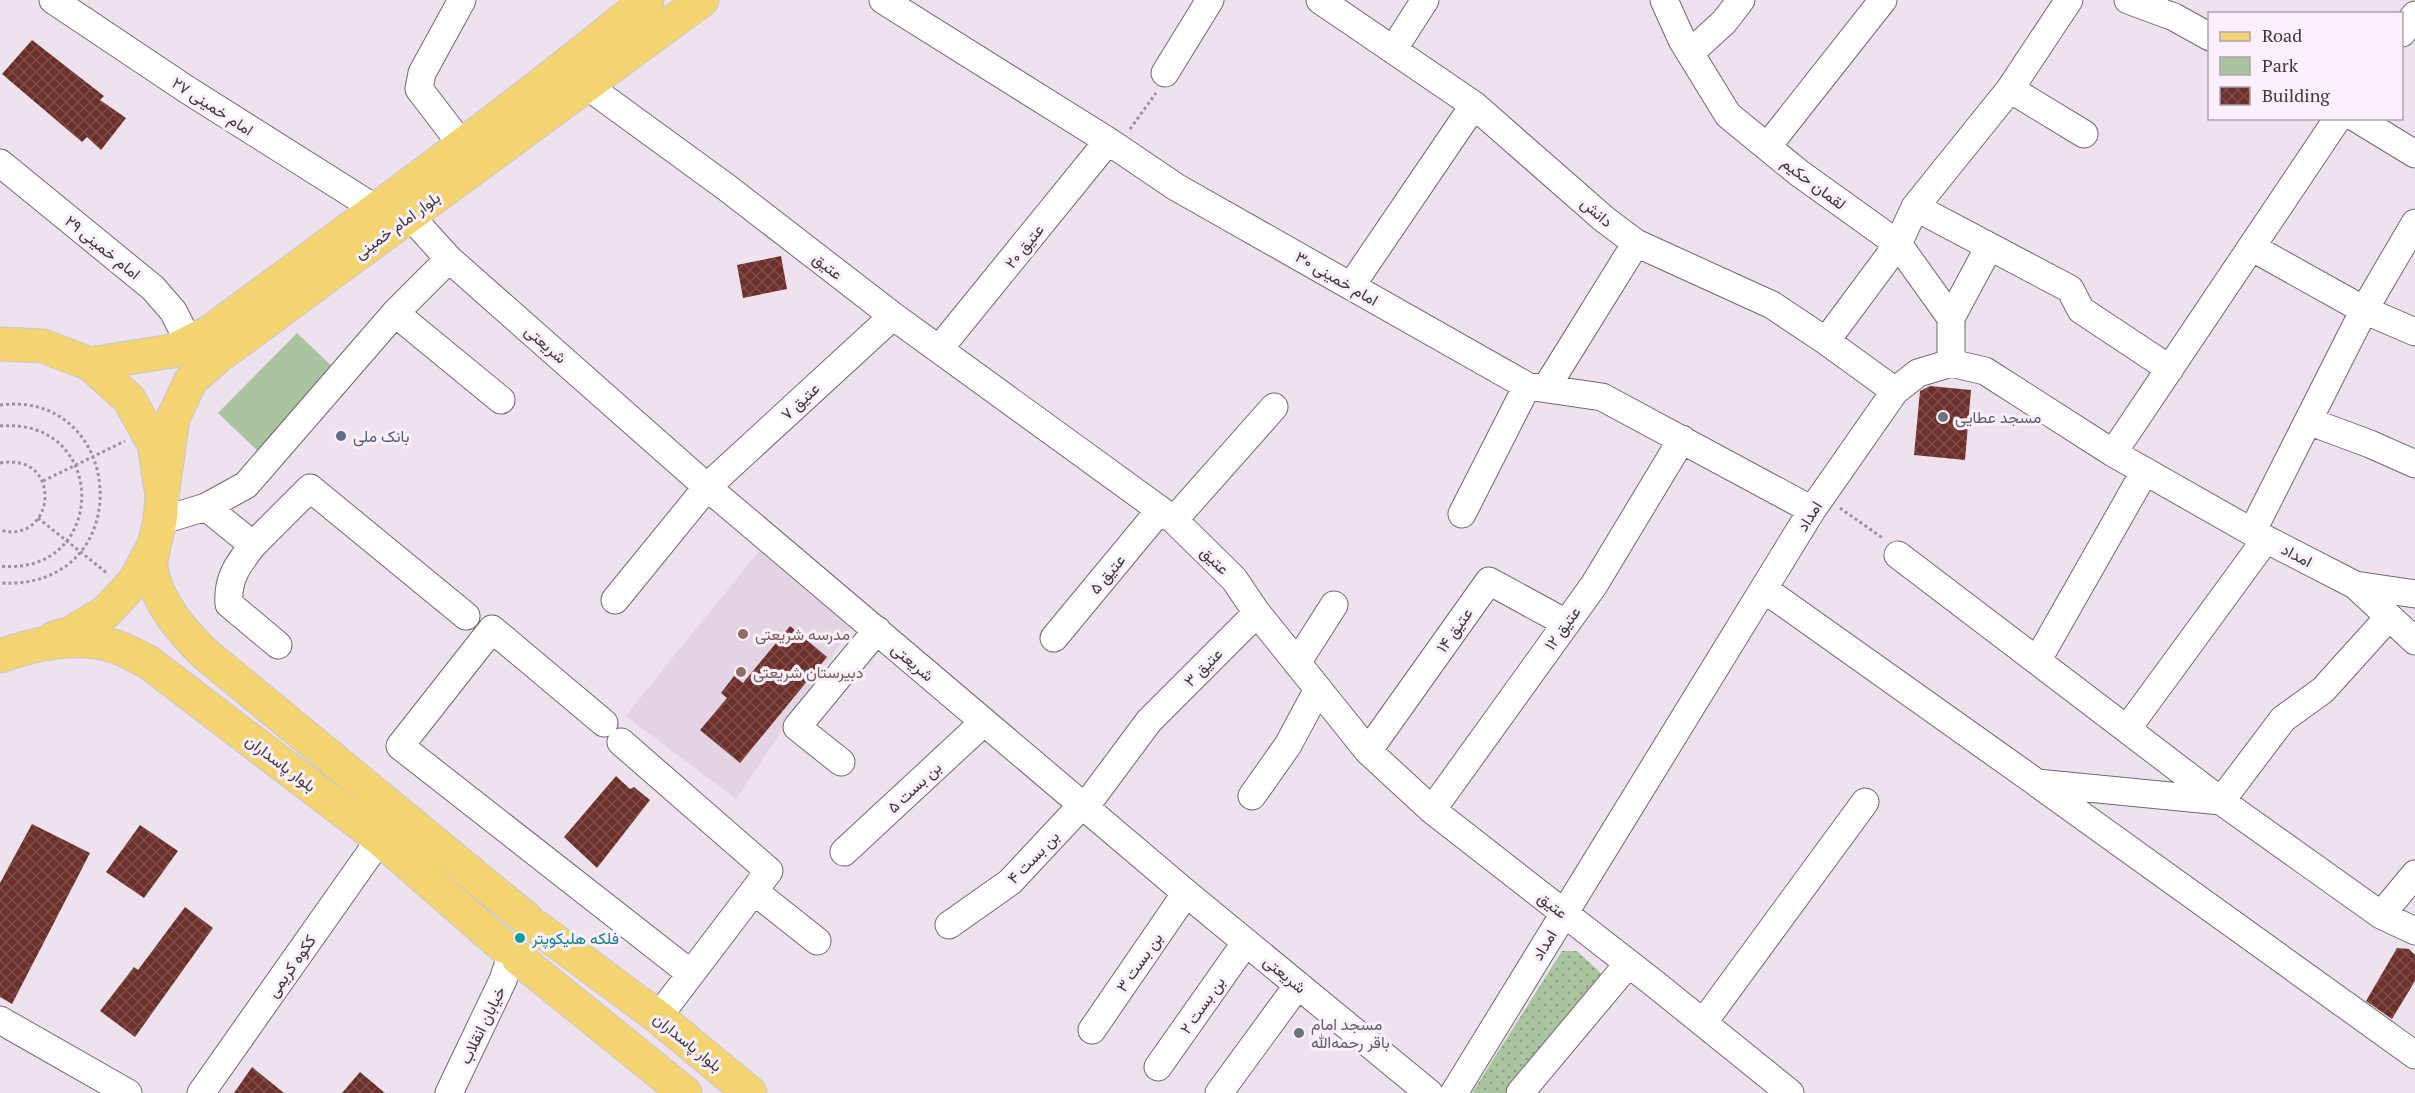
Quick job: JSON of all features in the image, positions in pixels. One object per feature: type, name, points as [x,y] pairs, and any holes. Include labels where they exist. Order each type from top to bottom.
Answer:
[{"type":"main road","name":"بلوار امام خمینی","points":[[159,520],[173,418],[191,380],[216,358],[410,216],[577,75],[647,0]]},
{"type":"main road","name":"بلوار امام خمینی","points":[[90,364],[172,351],[190,344],[210,332],[462,145],[702,0]]},
{"type":"main road","points":[[0,344],[44,346],[90,364],[129,399],[154,444],[159,520],[134,582],[106,612],[71,633],[0,656]]},
{"type":"main road","name":"بلوار پاسداران","points":[[159,520],[150,567],[167,609],[189,639],[533,924],[658,1017],[750,1093]]},
{"type":"main road","name":"بلوار پاسداران","points":[[32,645],[71,641],[109,644],[148,662],[380,839],[511,954],[685,1093]]},
{"type":"main road","points":[[0,645],[32,645]]},
{"type":"main road","points":[[511,954],[524,959],[536,953],[541,940],[533,924]]},
{"type":"street","name":"امام خمینی ۲۷","points":[[53,0],[376,209]]},
{"type":"street","points":[[462,0],[422,73],[419,89],[462,145]]},
{"type":"street","name":"امام خمینی ۳۰","points":[[884,0],[1176,187],[1536,387],[1602,397],[1682,439],[1817,503]]},
{"type":"street","points":[[1165,73],[1210,0]]},
{"type":"street","name":"دانش","points":[[1320,0],[1474,105],[1604,219],[1636,243],[1772,305],[1895,391]]},
{"type":"street","points":[[1394,50],[1425,0]]},
{"type":"street","name":"لقمان حکیم","points":[[1664,0],[1690,53],[1728,115],[1799,173],[1898,244],[1951,318]]},
{"type":"street","points":[[1690,53],[1724,22],[1741,0]]},
{"type":"street","points":[[1767,147],[1883,0]]},
{"type":"street","points":[[1826,341],[1898,244],[1916,207],[2010,89],[2069,0]]},
{"type":"street","points":[[2128,0],[2174,17],[2208,36]]},
{"type":"street","points":[[2409,0],[2415,5]]},
{"type":"street","points":[[2403,32],[2415,15]]},
{"type":"street","name":"عتیق","points":[[577,75],[892,316],[1167,515],[1234,579],[1257,612],[1368,752],[1432,810],[1790,1093]]},
{"type":"street","points":[[2010,89],[2084,134]]},
{"type":"street","points":[[1351,286],[1474,105]]},
{"type":"street","points":[[2113,453],[2253,248],[2337,120]]},
{"type":"street","points":[[2359,120],[2415,154]]},
{"type":"street","name":"عتیق ۲۰","points":[[939,349],[1112,144]]},
{"type":"street","name":"امام خمینی ۲۹","points":[[0,163],[153,288],[173,311],[190,344]]},
{"type":"street","points":[[1916,207],[2070,289],[2080,310],[2170,369]]},
{"type":"street","name":"شریعتی","points":[[410,216],[449,259],[707,487],[1186,893],[1429,1093]]},
{"type":"street","points":[[2127,729],[2259,535],[2308,421],[2364,310],[2415,222]]},
{"type":"street","points":[[1462,514],[1536,387],[1636,243]]},
{"type":"street","points":[[1952,363],[1951,318],[1989,247]]},
{"type":"street","points":[[2253,248],[2364,310],[2415,332]]},
{"type":"street","points":[[159,520],[206,507],[246,485],[395,313],[449,259]]},
{"type":"street","points":[[395,313],[501,400]]},
{"type":"street","name":"عتیق ۷","points":[[615,600],[707,487],[892,316]]},
{"type":"street","name":"امداد","points":[[1454,1093],[1817,503],[1895,391],[1918,373],[1952,363],[1984,371],[2113,453],[2259,535],[2355,585]]},
{"type":"street","name":"عتیق ۵","points":[[1054,638],[1167,515],[1274,407]]},
{"type":"street","points":[[2308,421],[2415,464]]},
{"type":"street","name":"عتیق ۱۲","points":[[1432,810],[1594,585],[1682,439]]},
{"type":"street","points":[[2037,661],[2145,471]]},
{"type":"street","points":[[278,645],[229,604],[229,583],[234,570],[253,544],[310,488],[466,616]]},
{"type":"street","points":[[206,507],[253,544]]},
{"type":"street","points":[[1898,555],[2221,801],[2381,915],[2415,931]]},
{"type":"street","name":"عتیق ۱۴","points":[[1368,752],[1489,581],[1566,623]]},
{"type":"street","points":[[2355,585],[2415,594]]},
{"type":"street","points":[[2355,585],[2415,641]]},
{"type":"street","points":[[1764,588],[2415,1054]]},
{"type":"street","points":[[1297,663],[1334,605]]},
{"type":"street","name":"عتیق ۳","points":[[1084,806],[1149,721],[1257,612]]},
{"type":"street","points":[[2221,801],[2283,719],[2323,690],[2388,618]]},
{"type":"street","points":[[658,1017],[769,871],[492,628],[400,746],[690,973]]},
{"type":"street","points":[[841,762],[797,727],[877,630]]},
{"type":"street","points":[[1252,796],[1288,745],[1318,689]]},
{"type":"street","name":"بن بست ۵","points":[[844,852],[984,722]]},
{"type":"street","points":[[2037,783],[2221,801]]},
{"type":"street","points":[[1703,1023],[1865,802]]},
{"type":"street","name":"بن بست ۴","points":[[949,925],[1010,882],[1084,806]]},
{"type":"street","name":"ککوه کریمی","points":[[201,1093],[380,839]]},
{"type":"street","points":[[2381,915],[2415,874]]},
{"type":"street","points":[[754,891],[817,941]]},
{"type":"street","name":"بن بست ۳","points":[[1092,1030],[1186,893]]},
{"type":"street","name":"بن بست ۲","points":[[1158,1067],[1246,942]]},
{"type":"street","name":"خیابان انقلاب","points":[[449,1093],[503,980],[511,954]]},
{"type":"street","points":[[1520,1093],[1628,964]]},
{"type":"street","points":[[1220,1093],[1298,985]]},
{"type":"street","points":[[0,1020],[128,1093]]},
{"type":"path","points":[[1112,144],[1164,84],[1165,73]]},
{"type":"path","points":[[0,405],[14,403],[39,408],[63,419],[82,437],[93,457],[102,488],[99,516],[88,542],[70,563],[47,577],[20,584],[0,583]]},
{"type":"path","points":[[0,426],[17,424],[40,430],[59,442],[76,465],[82,484],[82,508],[75,530],[60,549],[40,562],[16,568],[0,566]]},
{"type":"path","points":[[43,481],[146,430]]},
{"type":"path","points":[[0,463],[11,461],[23,463],[34,469],[43,481],[46,502],[38,518],[25,529],[14,532],[0,530]]},
{"type":"path","points":[[1817,503],[1884,538],[1898,555]]},
{"type":"path","points":[[38,518],[128,589]]},
{"type":"shaded area","name":"دبیرستان شریعتی","points":[[762,547],[851,628],[736,799],[626,716]]},
{"type":"green space","points":[[297,333],[338,372],[260,453],[218,413]]},
{"type":"green space","points":[[1562,951],[1577,951],[1605,977],[1511,1093],[1472,1093]]},
{"type":"building","points":[[32,40],[104,96],[100,100],[126,118],[101,150],[87,137],[82,142],[2,74]]},
{"type":"building","points":[[781,256],[787,289],[743,298],[737,265]]},
{"type":"building","points":[[1930,386],[1971,390],[1965,460],[1914,455],[1920,391]]},
{"type":"building","name":"مدرسه شریعتی","points":[[790,626],[827,657],[740,763],[700,730],[727,698],[721,693],[734,676],[743,683]]},
{"type":"building","points":[[616,776],[630,789],[634,787],[650,800],[597,868],[564,837]]},
{"type":"building","points":[[32,824],[90,853],[12,1004],[0,997],[0,883]]},
{"type":"building","points":[[140,825],[178,851],[144,898],[106,872]]},
{"type":"building","points":[[185,907],[213,928],[135,1037],[100,1011],[134,967],[138,970]]},
{"type":"building","points":[[2397,948],[2409,949],[2415,955],[2415,981],[2392,1019],[2366,1001]]},
{"type":"building","points":[[252,1067],[284,1093],[234,1093]]},
{"type":"building","points":[[360,1072],[385,1093],[342,1093]]},
{"type":"place","name":"مسجد عطایی","points":[[1943,417]]},
{"type":"place","name":"بانک ملی","points":[[341,436]]},
{"type":"place","name":"مدرسه شریعتی","points":[[743,634]]},
{"type":"place","name":"دبیرستان شریعتی","points":[[741,672]]},
{"type":"place","name":"فلکه هلیکوپتر","points":[[520,938]]},
{"type":"place","name":"مسجد امام باقر رحمه‌الله","points":[[1299,1033]]}]
